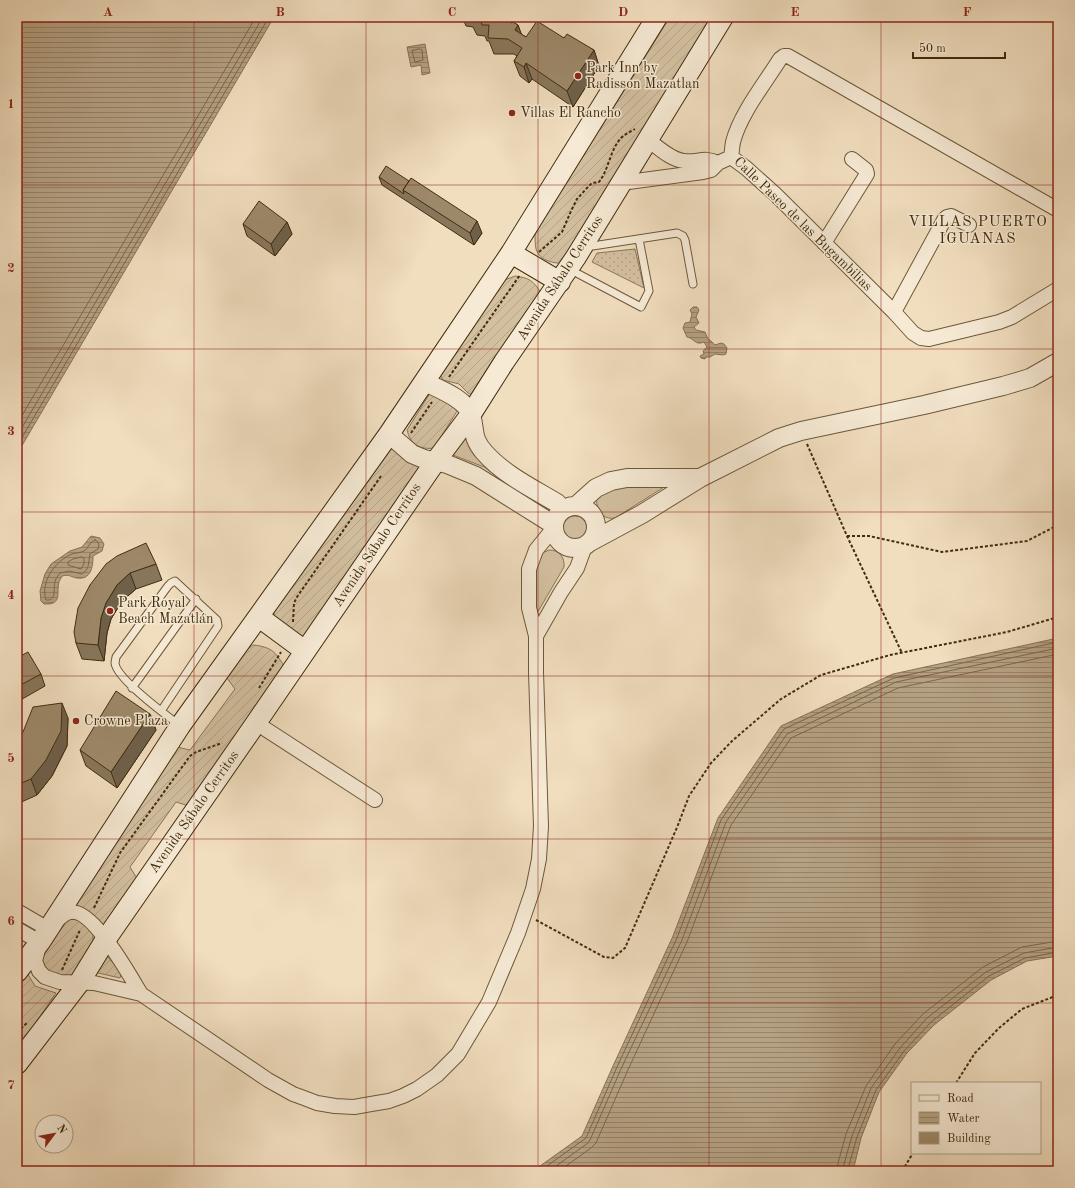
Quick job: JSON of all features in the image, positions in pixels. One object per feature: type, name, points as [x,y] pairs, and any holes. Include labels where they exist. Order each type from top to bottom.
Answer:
[{"type":"main road","points":[[17,972],[44,936],[180,726],[259,617],[395,440],[433,386],[511,253],[657,17]]},
{"type":"main road","name":"Avenida Sábalo Cerritos","points":[[17,1064],[79,983],[106,939],[256,724],[435,462],[471,414],[504,362],[582,247],[621,183],[642,135],[723,17]]},
{"type":"main road","points":[[511,253],[529,264],[564,275]]},
{"type":"main road","points":[[259,617],[305,651]]},
{"type":"street","name":"Calle Paseo de las Bugambilias","points":[[621,183],[683,176],[712,170],[725,160],[745,113],[780,58],[788,56],[1058,210]]},
{"type":"street","name":"Calle Paseo de las Bugambilias","points":[[642,135],[674,158],[684,161],[710,159],[725,160],[746,168],[775,194],[894,312],[913,333],[921,338],[929,339],[999,322],[1012,317],[1058,289]]},
{"type":"street","points":[[824,243],[867,174],[866,170],[852,159]]},
{"type":"street","points":[[683,176],[684,161]]},
{"type":"street","points":[[894,312],[944,220],[951,216],[969,225]]},
{"type":"street","points":[[395,440],[412,454],[435,462],[447,464],[476,476],[554,527],[559,541],[571,548],[588,544],[642,514],[700,478],[779,438],[802,430],[924,405],[1003,386],[1030,378],[1058,362]]},
{"type":"street","points":[[433,386],[460,401],[471,414],[474,437],[488,456],[505,471],[557,503],[569,508],[582,507],[588,510],[596,522],[594,536],[588,544],[577,568],[561,592],[536,636]]},
{"type":"street","points":[[141,994],[106,939],[87,918],[74,912],[67,913],[44,936],[35,961],[41,974],[49,979],[79,983],[94,983],[141,994],[268,1080],[293,1094],[317,1103],[354,1107],[389,1101],[410,1092],[432,1079],[446,1067],[458,1054],[489,1002],[525,915],[533,889],[539,859],[541,826],[536,636],[529,608],[529,569],[536,550],[554,527],[558,514],[569,508],[596,488],[611,481],[627,478],[700,478]]},
{"type":"street","points":[[256,724],[375,800]]},
{"type":"street","points":[[17,911],[44,936]]},
{"type":"street","points":[[17,929],[44,936]]},
{"type":"lane","points":[[582,247],[677,233],[683,236],[685,240],[693,284]]},
{"type":"lane","points":[[564,275],[641,308],[649,291],[639,239]]},
{"type":"lane","points":[[161,711],[218,626],[217,620],[196,599],[175,582],[171,583],[116,657],[114,662],[116,667],[132,688],[161,711],[180,726]]},
{"type":"lane","points":[[132,688],[196,599]]},
{"type":"path","points":[[395,440],[409,436],[433,386],[536,254],[562,232],[577,199],[592,183],[599,182],[604,176],[622,137],[642,135]]},
{"type":"path","points":[[802,430],[848,536],[902,653]]},
{"type":"path","points":[[256,694],[280,656],[293,627],[294,603],[297,597],[384,470]]},
{"type":"path","points":[[848,536],[869,536],[942,552],[1027,541],[1058,525]]},
{"type":"path","points":[[525,915],[604,957],[613,958],[625,948],[690,796],[712,763],[732,741],[781,699],[821,675],[902,653],[1007,632],[1058,617]]},
{"type":"path","points":[[57,981],[120,853],[190,756],[196,752],[224,741]]},
{"type":"path","points":[[957,1082],[975,1053],[999,1028],[1022,1009],[1058,995]]},
{"type":"path","points":[[17,1032],[32,1018]]},
{"type":"path","points":[[902,1171],[912,1154]]},
{"type":"shaded area","points":[[670,17],[717,17],[566,264],[544,259],[536,249],[535,233]]},
{"type":"shaded area","points":[[635,249],[644,288],[592,262],[597,253]]},
{"type":"shaded area","points":[[515,276],[530,280],[536,285],[541,293],[475,396],[468,393],[459,384],[443,380],[439,373],[502,281]]},
{"type":"shaded area","points":[[432,390],[459,408],[434,448],[424,448],[413,442],[408,435],[407,430]]},
{"type":"shaded area","points":[[466,436],[485,461],[547,508],[543,512],[484,467],[453,455]]},
{"type":"shaded area","points":[[388,445],[418,462],[422,470],[306,637],[300,638],[274,617],[274,609]]},
{"type":"shaded area","points":[[672,482],[615,518],[607,518],[599,511],[596,499],[605,488]]},
{"type":"shaded area","points":[[575,516],[583,520],[587,528],[583,536],[575,540],[567,536],[563,528],[567,520]]},
{"type":"shaded area","points":[[549,550],[556,551],[561,555],[564,567],[536,615],[534,567],[540,554]]},
{"type":"shaded area","points":[[253,645],[264,647],[275,653],[284,666],[189,806],[176,802],[130,867],[138,880],[105,924],[101,926],[87,910],[71,905],[177,747],[190,750],[235,689],[227,678],[246,650]]},
{"type":"shaded area","points":[[70,919],[85,921],[93,933],[93,940],[73,974],[66,978],[57,979],[40,964],[41,954],[64,921]]},
{"type":"shaded area","points":[[107,956],[122,973],[120,978],[94,972]]},
{"type":"shaded area","points":[[24,968],[35,986],[56,993],[17,1050],[17,977]]},
{"type":"water","points":[[17,17],[274,17],[17,454]]},
{"type":"water","points":[[425,44],[430,73],[422,75],[421,65],[411,67],[407,47]]},
{"type":"water","points":[[693,307],[697,307],[699,310],[696,317],[699,323],[694,327],[696,330],[705,332],[708,339],[715,345],[721,343],[724,344],[727,348],[726,354],[715,354],[710,357],[706,357],[705,359],[701,358],[700,356],[704,354],[703,351],[707,347],[704,342],[699,343],[687,337],[683,328],[685,323],[690,322],[692,314],[690,310]]},
{"type":"water","points":[[91,536],[100,538],[104,544],[102,551],[93,556],[92,568],[88,575],[82,578],[68,575],[62,576],[58,586],[58,598],[54,603],[44,604],[41,601],[40,591],[45,574],[51,564],[70,551],[82,547]]},
{"type":"water","points":[[1058,638],[1058,956],[1027,961],[991,980],[934,1025],[907,1053],[879,1092],[861,1138],[853,1171],[533,1171],[582,1136],[673,936],[718,818],[781,726],[893,674]]},
{"type":"building","points":[[471,17],[502,17],[518,25],[515,30],[526,37],[537,21],[564,38],[567,34],[594,50],[567,91],[526,63],[524,67],[514,61],[522,48],[508,39],[488,38],[489,25],[482,25],[481,20],[471,20]]},
{"type":"building","points":[[386,166],[409,181],[403,190],[404,194],[379,177]]},
{"type":"building","points":[[411,178],[477,221],[470,233],[403,190]]},
{"type":"building","points":[[259,201],[287,222],[271,244],[243,224]]},
{"type":"building","points":[[146,543],[156,564],[130,573],[117,585],[106,603],[101,618],[98,645],[76,643],[74,632],[78,608],[90,585],[106,564],[117,556]]},
{"type":"building","points":[[28,652],[41,674],[17,687],[17,658]]},
{"type":"building","points":[[116,691],[150,714],[111,772],[80,750]]},
{"type":"building","points":[[62,703],[61,731],[46,760],[31,779],[17,785],[17,740],[23,732],[33,707]]},
{"type":"place","name":"Park Inn by Radisson Mazatlan","points":[[578,76]]},
{"type":"place","name":"Villas El Rancho","points":[[512,113]]},
{"type":"place","name":"Park Royal Beach Mazatlán","points":[[110,611]]},
{"type":"place","name":"Crowne Plaza","points":[[76,721]]},
{"type":"district","name":"VILLAS PUERTO IGUANAS","points":[[978,230]]}]
